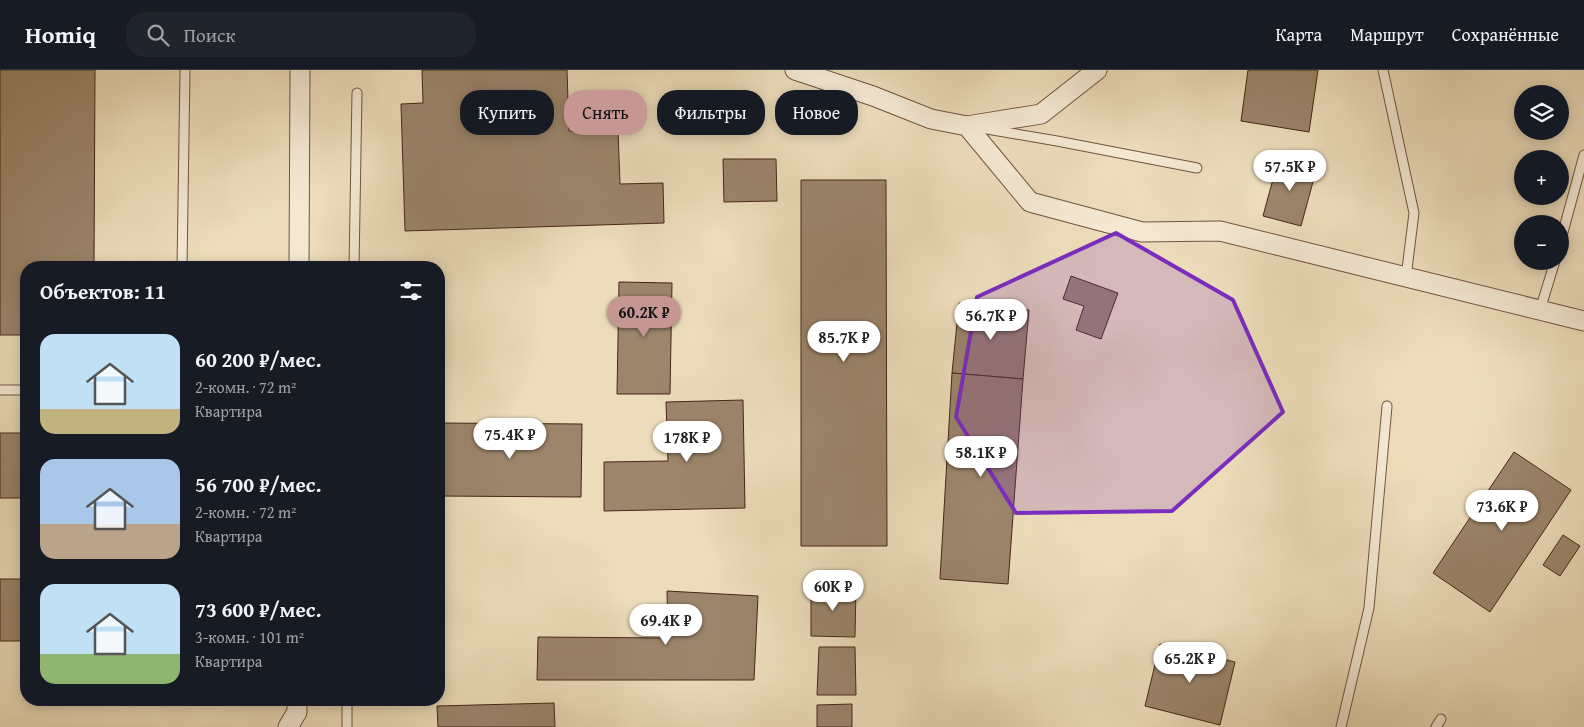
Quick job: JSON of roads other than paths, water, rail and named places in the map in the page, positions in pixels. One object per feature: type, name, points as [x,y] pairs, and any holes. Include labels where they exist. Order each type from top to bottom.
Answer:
[{"type":"street","points":[[299,261],[300,70]]},
{"type":"street","points":[[795,70],[873,96],[931,119],[967,126],[1041,114],[1097,70]]},
{"type":"street","points":[[967,126],[1030,202],[1142,232],[1220,231],[1584,321]]},
{"type":"street","points":[[288,727],[297,712],[298,706]]},
{"type":"lane","points":[[182,261],[185,70]]},
{"type":"lane","points":[[1383,70],[1414,213],[1406,277]]},
{"type":"lane","points":[[354,261],[357,94]]},
{"type":"lane","points":[[967,126],[1197,168]]},
{"type":"lane","points":[[1568,215],[1584,155]]},
{"type":"lane","points":[[1540,310],[1552,270]]},
{"type":"lane","points":[[0,390],[20,390]]},
{"type":"lane","points":[[1340,727],[1369,608],[1387,406]]},
{"type":"lane","points":[[347,706],[347,727]]}]
